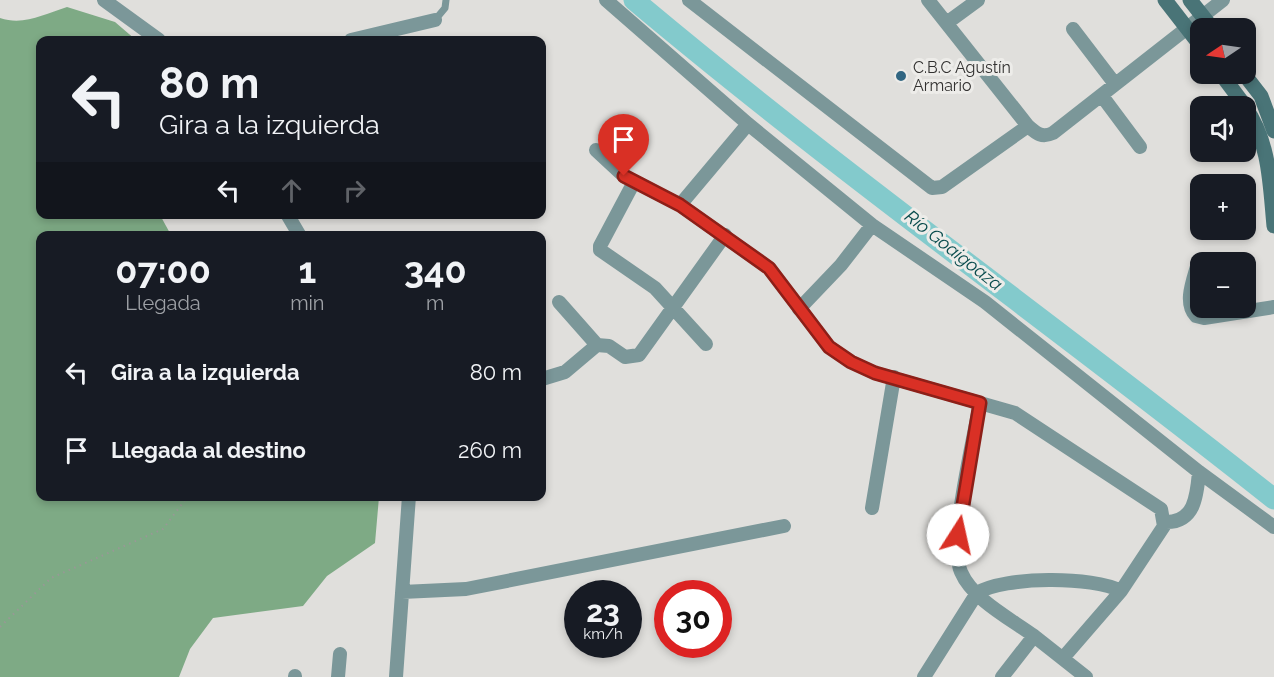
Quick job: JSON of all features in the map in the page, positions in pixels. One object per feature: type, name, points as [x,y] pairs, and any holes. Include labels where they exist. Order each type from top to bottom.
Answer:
[{"type":"main road","points":[[1165,0],[1190,33]]},
{"type":"main road","points":[[1190,0],[1204,18]]},
{"type":"main road","points":[[1251,84],[1260,96],[1274,131]]},
{"type":"main road","points":[[1256,124],[1266,150],[1274,226]]},
{"type":"street","points":[[104,0],[154,36]]},
{"type":"street","points":[[606,0],[748,124],[872,225],[985,302],[1199,472],[1274,527]]},
{"type":"street","points":[[689,0],[932,188],[942,187],[1028,126]]},
{"type":"street","points":[[928,0],[948,22],[1028,126],[1041,135],[1053,133],[1190,28]]},
{"type":"street","points":[[948,22],[978,0]]},
{"type":"street","points":[[1210,18],[1223,0]]},
{"type":"street","points":[[368,36],[435,20]]},
{"type":"street","points":[[1072,29],[1115,84]]},
{"type":"street","points":[[1102,96],[1140,147]]},
{"type":"street","points":[[680,205],[748,124]]},
{"type":"street","points":[[596,150],[634,182],[680,205],[769,268],[829,347],[851,362],[1015,413],[1161,509],[1165,522]]},
{"type":"street","points":[[634,182],[600,250],[655,288],[706,344]]},
{"type":"street","points":[[799,309],[841,265],[872,225]]},
{"type":"street","points":[[559,303],[597,345],[609,346],[625,357],[639,355],[725,235]]},
{"type":"street","points":[[1256,309],[1274,306]]},
{"type":"street","points":[[546,379],[565,372],[597,345]]},
{"type":"street","points":[[872,508],[894,377]]},
{"type":"street","points":[[980,403],[958,535],[961,573],[977,593],[1086,677]]},
{"type":"street","points":[[1063,658],[1121,591],[1165,522],[1182,519],[1192,509],[1199,472]]},
{"type":"street","points":[[396,677],[410,501]]},
{"type":"street","points":[[402,592],[466,589],[784,526]]},
{"type":"street","points":[[924,677],[977,593],[989,586],[1023,581],[1107,584],[1121,591]]},
{"type":"street","points":[[1002,677],[1034,636]]},
{"type":"street","points":[[338,677],[340,654]]},
{"type":"lane","points":[[435,20],[445,8],[446,0]]},
{"type":"path","points":[[0,627],[51,578],[163,529],[184,501]]},
{"type":"green space","points":[[67,7],[115,22],[131,36],[36,36],[36,219],[162,219],[169,231],[36,231],[36,501],[379,501],[375,543],[327,576],[303,606],[213,618],[190,649],[179,677],[0,677],[0,18],[17,21],[42,16]]},
{"type":"waterway","name":"Río Goaigoaza","points":[[634,0],[792,128],[1274,499]]},
{"type":"place","name":"C.B.C Agustín Armario","points":[[901,76]]},
{"type":"route","points":[[624,176],[680,205],[769,268],[829,347],[851,362],[875,373],[980,403],[958,535]]}]
